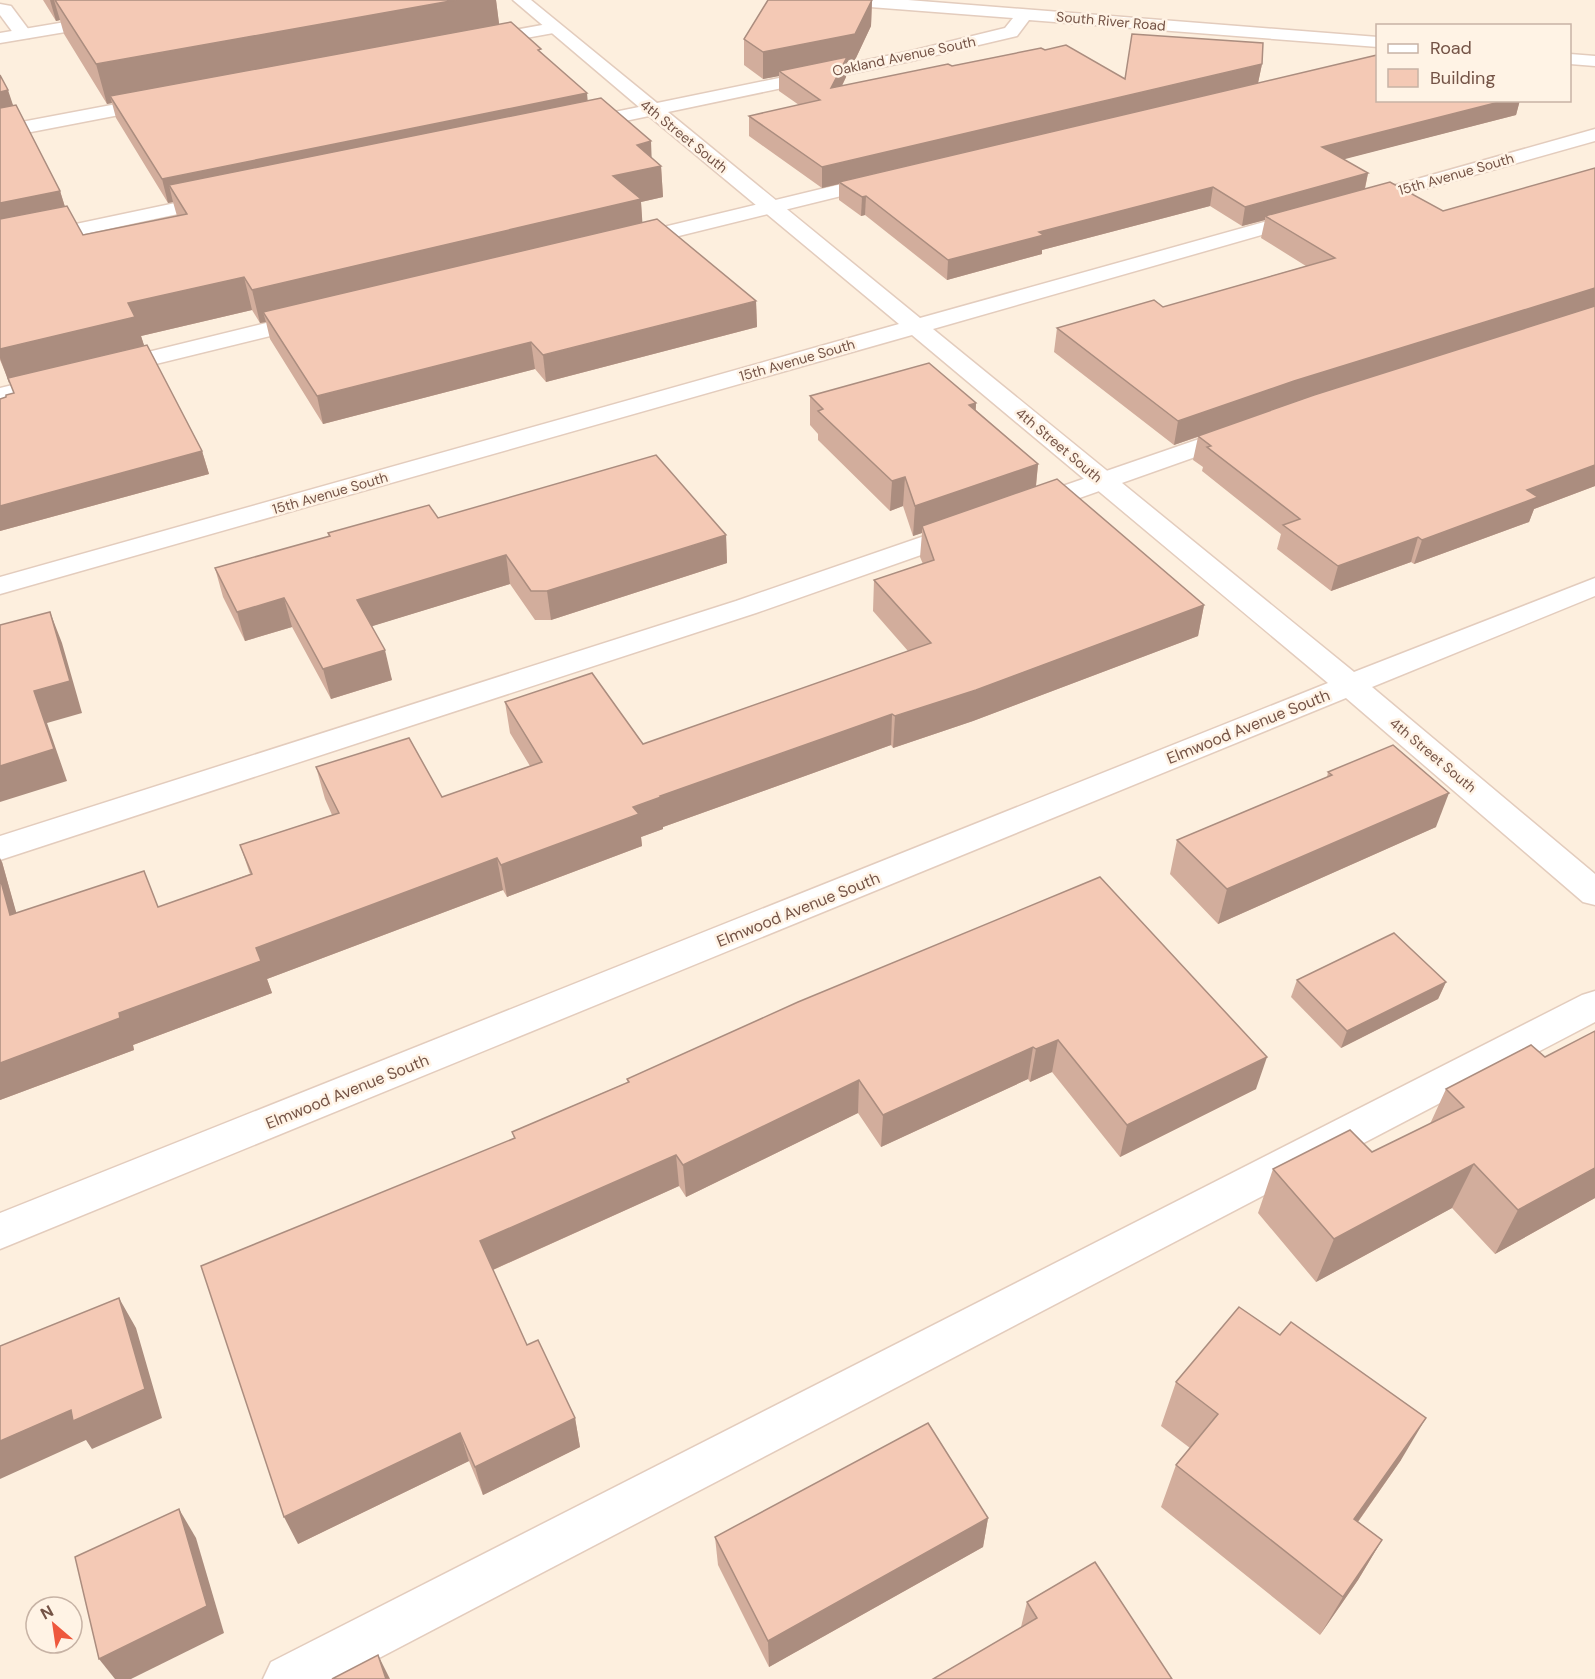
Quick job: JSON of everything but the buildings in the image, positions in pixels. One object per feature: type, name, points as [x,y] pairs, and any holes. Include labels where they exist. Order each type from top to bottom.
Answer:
[{"type":"street","name":"4th Street South","points":[[520,0],[1350,685],[1595,893]]},
{"type":"street","name":"South River Road","points":[[844,0],[1376,42]]},
{"type":"street","points":[[0,9],[5,10],[23,34]]},
{"type":"street","name":"Oakland Avenue South","points":[[564,128],[911,56],[1011,32],[1025,14]]},
{"type":"street","points":[[0,38],[126,16]]},
{"type":"street","points":[[465,44],[553,28]]},
{"type":"street","points":[[1571,59],[1595,61]]},
{"type":"street","points":[[0,132],[175,99]]},
{"type":"street","name":"15th Avenue South","points":[[0,586],[1595,135]]},
{"type":"street","points":[[610,246],[908,174]]},
{"type":"street","points":[[0,246],[240,195]]},
{"type":"street","points":[[0,395],[334,314]]},
{"type":"street","points":[[0,848],[746,607],[1265,424]]},
{"type":"street","name":"Elmwood Avenue South","points":[[0,1231],[1595,586]]},
{"type":"street","points":[[288,1679],[1595,1005]]}]
